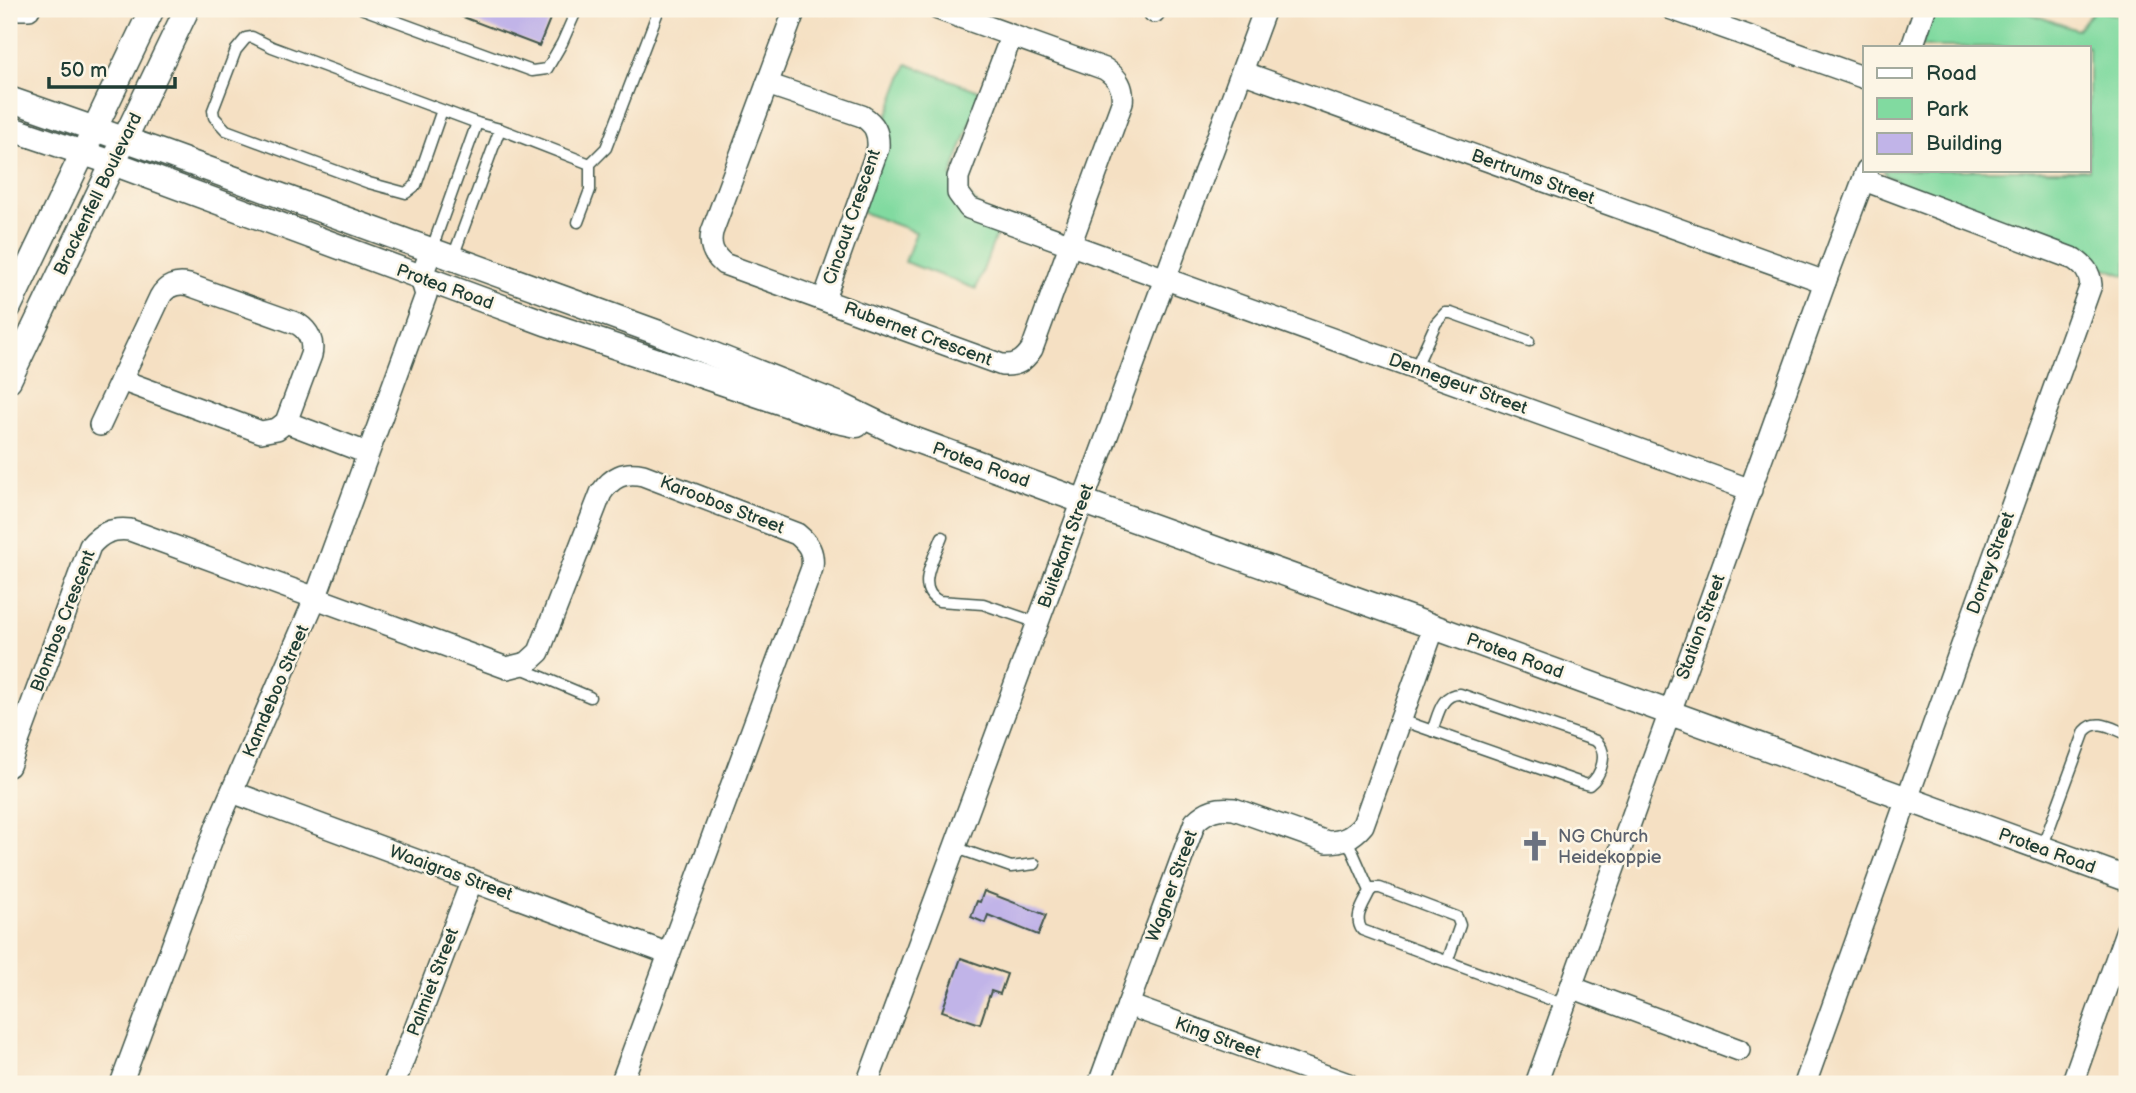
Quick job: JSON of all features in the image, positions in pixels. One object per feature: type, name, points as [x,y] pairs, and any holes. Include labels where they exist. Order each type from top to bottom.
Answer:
[{"type":"street","points":[[15,9],[29,9]]},
{"type":"street","name":"Brackenfell Boulevard","points":[[9,307],[152,9]]},
{"type":"street","name":"Brackenfell Boulevard","points":[[9,380],[187,9]]},
{"type":"street","name":"Rubernet Crescent","points":[[795,9],[712,232],[713,253],[724,264],[1002,365],[1013,365],[1027,357],[1032,349],[1124,93],[1114,75],[1105,69],[938,9]]},
{"type":"street","name":"Buitekant Street","points":[[867,1084],[1265,9]]},
{"type":"street","points":[[1672,9],[1863,77]]},
{"type":"street","points":[[1912,46],[1925,9]]},
{"type":"street","name":"Dennegeur Street","points":[[1011,37],[958,177],[958,193],[962,201],[975,211],[1751,490]]},
{"type":"street","name":"Bertrums Street","points":[[1242,72],[1825,282]]},
{"type":"street","name":"Cincaut Crescent","points":[[767,84],[862,116],[872,123],[878,134],[878,148],[824,299]]},
{"type":"street","name":"Protea Road","points":[[9,99],[659,333],[840,405],[902,435],[2127,879]]},
{"type":"street","name":"Protea Road","points":[[9,128],[113,163],[430,286],[833,420],[902,435]]},
{"type":"street","name":"Station Street","points":[[1536,1084],[1866,175]]},
{"type":"street","name":"Dorrey Street","points":[[1805,1084],[2091,285],[2090,274],[2074,259],[1866,175]]},
{"type":"street","name":"Kamdeboo Street","points":[[122,1084],[216,828],[316,599],[441,255]]},
{"type":"street","points":[[100,425],[121,380],[163,292],[173,285],[184,284],[298,324],[308,332],[312,344],[311,355],[286,422],[277,429],[261,432],[121,380]]},
{"type":"street","points":[[286,422],[367,453]]},
{"type":"street","name":"Karoobos Street","points":[[518,667],[539,652],[601,493],[608,482],[617,477],[632,473],[643,475],[787,529],[810,546],[812,568],[621,1084]]},
{"type":"street","name":"Blombos Crescent","points":[[9,766],[90,546],[103,534],[112,530],[130,530],[316,599]]},
{"type":"street","points":[[316,599],[501,667],[518,667]]},
{"type":"street","points":[[1347,839],[1363,825],[1434,627]]},
{"type":"street","name":"Waaigras Street","points":[[232,792],[669,954]]},
{"type":"street","name":"Wagner Street","points":[[1099,1084],[1191,832],[1203,815],[1214,809],[1234,809],[1327,842],[1347,839]]},
{"type":"street","name":"Palmiet Street","points":[[394,1084],[472,880]]},
{"type":"street","points":[[2072,1084],[2127,929]]},
{"type":"street","points":[[1568,996],[1739,1050]]},
{"type":"street","name":"King Street","points":[[1128,1005],[1348,1084]]},
{"type":"lane","points":[[363,9],[532,71],[547,69],[578,9]]},
{"type":"lane","points":[[578,222],[590,190],[590,164],[606,148],[659,9]]},
{"type":"lane","points":[[442,110],[420,173],[411,190],[406,193],[369,183],[226,130],[214,117],[213,110],[236,50],[246,38],[252,37],[272,47],[590,164]]},
{"type":"lane","points":[[441,255],[477,123]]},
{"type":"lane","points":[[441,255],[506,131]]},
{"type":"lane","points":[[1415,369],[1436,323],[1446,313],[1529,341]]},
{"type":"lane","points":[[943,537],[927,579],[929,593],[933,598],[939,601],[983,604],[1038,623]]},
{"type":"lane","points":[[518,667],[590,697]]},
{"type":"lane","points":[[1401,720],[1432,731],[1589,785],[1598,775],[1604,755],[1601,745],[1596,741],[1460,694],[1449,695],[1445,700],[1432,731]]},
{"type":"lane","points":[[2042,848],[2085,731],[2089,726],[2099,724],[2127,734]]},
{"type":"lane","points":[[1347,839],[1370,891]]},
{"type":"lane","points":[[954,847],[1011,867],[1035,864]]},
{"type":"lane","points":[[1447,962],[1460,925],[1457,917],[1380,888],[1370,891],[1358,916],[1357,922],[1362,930],[1447,962],[1568,996]]},
{"type":"green space","points":[[1934,9],[2017,9],[2077,30],[2095,10],[2127,17],[2127,276],[2097,265],[2083,252],[1895,183],[1896,180],[1884,172],[2090,172],[2090,46],[1921,46]]},
{"type":"green space","points":[[907,64],[982,92],[951,176],[999,227],[976,289],[905,262],[916,232],[862,212],[883,127]]},
{"type":"building","points":[[442,9],[554,9],[539,46]]},
{"type":"building","points":[[984,891],[1046,915],[1038,935],[988,915],[985,923],[971,917]]},
{"type":"building","points":[[961,958],[1007,974],[1000,994],[991,991],[980,1024],[942,1011]]},
{"type":"place","name":"NG Church Heidekoppie","points":[[1535,846]]}]
